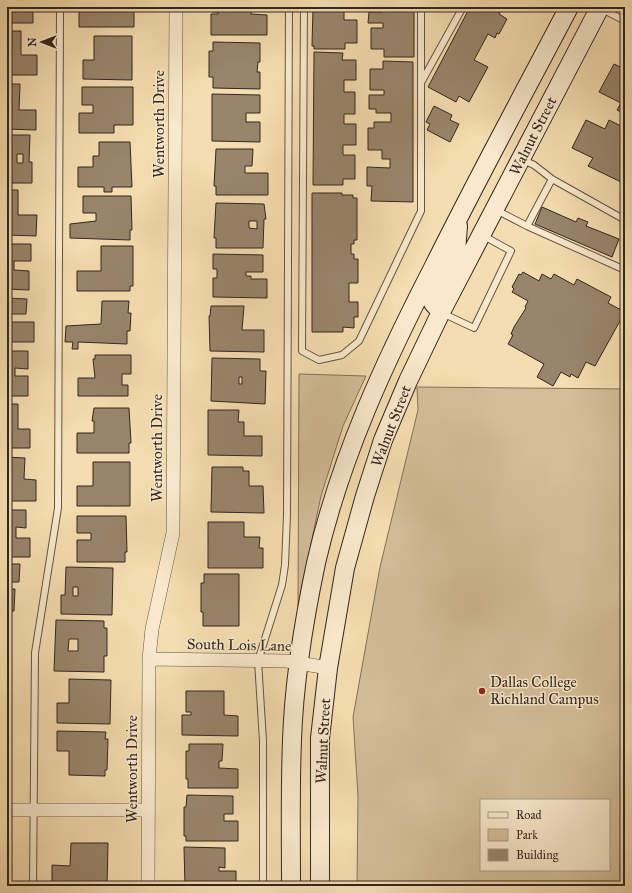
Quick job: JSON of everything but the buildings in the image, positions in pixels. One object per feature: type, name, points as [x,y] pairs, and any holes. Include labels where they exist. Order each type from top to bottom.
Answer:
[{"type":"main road","name":"Walnut Street","points":[[291,886],[292,739],[299,662],[316,563],[334,495],[352,442],[397,338],[459,215],[569,7]]},
{"type":"main road","name":"Walnut Street","points":[[320,886],[320,738],[328,668],[345,568],[365,496],[386,433],[408,381],[441,312],[599,7]]},
{"type":"main road","points":[[441,312],[433,303],[435,294],[456,252],[459,215]]},
{"type":"street","name":"Wentworth Drive","points":[[148,886],[149,659],[152,629],[172,532],[176,7]]},
{"type":"street","name":"South Lois Lane","points":[[149,659],[299,662],[328,668]]},
{"type":"street","points":[[7,810],[148,810]]},
{"type":"lane","points":[[34,886],[35,653],[58,508],[60,7]]},
{"type":"lane","points":[[263,886],[263,741],[258,661],[282,585],[286,540],[289,7]]},
{"type":"lane","points":[[304,7],[302,351],[319,360],[342,355],[359,340],[421,211],[421,7]]},
{"type":"lane","points":[[421,83],[463,7]]},
{"type":"lane","points":[[599,7],[625,21]]},
{"type":"lane","points":[[521,159],[534,165],[552,179],[625,220]]},
{"type":"lane","points":[[527,226],[552,179]]},
{"type":"lane","points":[[495,209],[527,226],[625,270]]},
{"type":"lane","points":[[441,312],[474,328],[511,251],[482,235]]},
{"type":"green space","points":[[299,374],[366,376],[343,426],[321,496],[298,606]]},
{"type":"green space","name":"Dallas College Richland Campus","points":[[417,387],[625,389],[625,886],[357,886],[358,796],[353,717],[380,567],[418,410]]},
{"type":"place","name":"Dallas College Richland Campus","points":[[482,691]]}]
